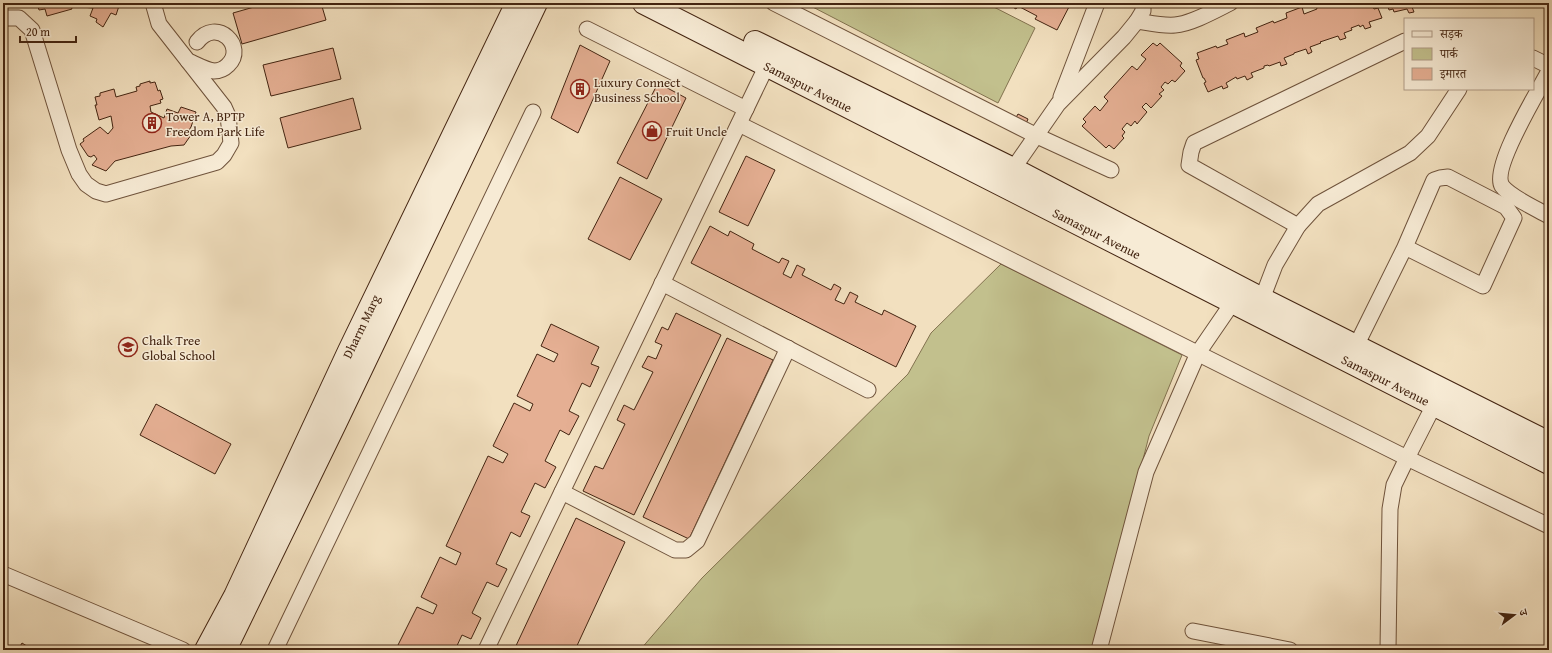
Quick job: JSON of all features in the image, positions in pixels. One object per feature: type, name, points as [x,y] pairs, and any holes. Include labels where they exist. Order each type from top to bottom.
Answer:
[{"type":"main road","name":"Dharm Marg","points":[[206,650],[235,596],[352,344],[517,3]]},
{"type":"main road","name":"Dharm Marg","points":[[226,650],[536,3]]},
{"type":"main road","name":"Samaspur Avenue","points":[[644,3],[1434,404],[1514,435],[1549,443]]},
{"type":"main road","name":"Samaspur Avenue","points":[[674,3],[1013,169],[1262,299],[1356,346],[1514,435],[1549,463]]},
{"type":"street","points":[[3,18],[19,18],[32,30],[69,150],[79,174],[86,184],[96,191],[106,194],[217,162],[224,155],[231,143],[228,116],[224,107],[159,24],[153,3]]},
{"type":"street","points":[[774,3],[1037,136],[1112,170]]},
{"type":"street","points":[[1058,104],[1097,3]]},
{"type":"street","points":[[1013,169],[1058,104],[1138,21],[1143,11],[1143,3]]},
{"type":"street","points":[[1138,21],[1163,26],[1177,25],[1210,13],[1230,3]]},
{"type":"street","points":[[587,29],[746,109]]},
{"type":"street","points":[[186,60],[213,71],[225,67],[230,63],[234,50],[229,38],[224,34],[212,32],[201,37],[197,42]]},
{"type":"street","points":[[1298,226],[1189,165],[1194,143],[1404,41]]},
{"type":"street","points":[[1534,58],[1549,66]]},
{"type":"street","points":[[486,650],[767,65]]},
{"type":"street","points":[[1549,71],[1523,117],[1503,160],[1500,176],[1502,185],[1509,192],[1549,216]]},
{"type":"street","points":[[1262,299],[1275,265],[1298,226],[1318,204],[1410,153],[1428,136],[1458,90]]},
{"type":"street","points":[[275,650],[533,112]]},
{"type":"street","points":[[739,124],[1407,458],[1549,526]]},
{"type":"street","points":[[1356,346],[1405,248],[1434,180],[1448,177],[1506,207],[1514,218],[1483,286],[1405,248]]},
{"type":"street","points":[[662,283],[868,390]]},
{"type":"street","points":[[1099,650],[1146,472],[1198,353],[1233,302]]},
{"type":"street","points":[[562,492],[675,550],[686,550],[697,541],[788,348]]},
{"type":"street","points":[[1388,650],[1390,509],[1394,485],[1434,404]]},
{"type":"street","points":[[3,574],[183,650]]},
{"type":"street","points":[[1192,631],[1290,650]]},
{"type":"green space","points":[[805,3],[986,3],[1035,28],[998,103]]},
{"type":"green space","points":[[1001,264],[1182,355],[1149,436],[1094,650],[640,650],[702,578],[908,374],[931,333]]},
{"type":"building","points":[[37,3],[70,3],[72,9],[47,16],[45,9],[39,10]]},
{"type":"building","points":[[80,3],[120,3],[116,15],[111,13],[103,27],[96,22],[97,19],[90,16],[93,8],[81,7]]},
{"type":"building","points":[[268,3],[321,3],[326,20],[242,44],[233,13]]},
{"type":"building","points":[[1006,3],[1071,3],[1057,30],[1035,19],[1037,16],[1018,6],[1016,9]]},
{"type":"building","points":[[1315,3],[1376,3],[1372,5],[1374,9],[1378,8],[1382,18],[1369,22],[1371,27],[1365,29],[1363,25],[1360,27],[1359,25],[1351,28],[1352,30],[1344,33],[1346,38],[1340,40],[1338,36],[1320,42],[1321,43],[1310,47],[1312,52],[1308,54],[1306,49],[1294,53],[1284,58],[1287,64],[1281,66],[1280,62],[1269,66],[1264,66],[1264,68],[1251,73],[1253,77],[1247,80],[1245,76],[1237,79],[1236,77],[1226,83],[1228,87],[1223,89],[1222,86],[1208,92],[1204,83],[1206,82],[1196,60],[1199,59],[1197,53],[1216,46],[1217,48],[1228,44],[1226,40],[1244,33],[1245,37],[1258,32],[1256,28],[1273,21],[1274,23],[1287,18],[1286,13],[1302,7],[1304,14],[1317,9]]},
{"type":"building","points":[[1387,3],[1419,3],[1417,4],[1418,5],[1412,7],[1414,12],[1409,13],[1407,9],[1394,12],[1393,9],[1389,10]]},
{"type":"building","points":[[1153,43],[1157,46],[1160,43],[1182,63],[1180,66],[1185,71],[1175,82],[1172,80],[1168,84],[1165,82],[1161,87],[1164,90],[1159,94],[1162,96],[1151,108],[1146,103],[1142,107],[1147,112],[1137,124],[1135,121],[1131,126],[1127,123],[1122,129],[1125,132],[1122,136],[1124,138],[1114,149],[1109,145],[1106,148],[1082,126],[1086,122],[1083,119],[1095,106],[1100,111],[1108,101],[1104,97],[1132,66],[1137,70],[1146,59],[1141,55]]},
{"type":"building","name":"Luxury Connect Business School","points":[[580,45],[610,61],[578,133],[551,118]]},
{"type":"building","points":[[333,48],[341,79],[271,96],[263,65]]},
{"type":"building","name":"Tower A, BPTP Freedom Park Life","points":[[150,81],[150,83],[155,82],[163,99],[160,100],[161,103],[150,106],[151,112],[164,118],[167,109],[178,113],[181,107],[196,112],[191,127],[187,133],[191,135],[184,145],[171,146],[115,161],[106,171],[92,165],[97,159],[94,155],[91,157],[88,156],[80,144],[84,141],[83,139],[100,127],[108,134],[113,128],[111,116],[99,120],[95,105],[97,105],[95,97],[100,96],[100,93],[114,89],[116,97],[137,91],[136,87]]},
{"type":"building","name":"Fruit Uncle","points":[[658,83],[686,98],[647,179],[617,163]]},
{"type":"building","points":[[353,98],[361,129],[288,148],[280,118]]},
{"type":"building","points":[[1018,114],[1028,119],[1025,126],[1014,121]]},
{"type":"building","points":[[746,156],[775,170],[748,226],[719,212]]},
{"type":"building","points":[[620,177],[662,199],[630,260],[588,239]]},
{"type":"building","points":[[710,226],[728,236],[730,231],[754,244],[752,249],[779,263],[782,258],[789,261],[783,274],[791,278],[797,265],[805,269],[802,275],[831,290],[834,284],[841,288],[835,300],[844,304],[850,292],[858,296],[855,302],[882,315],[884,310],[916,326],[896,367],[691,263]]},
{"type":"building","points":[[676,313],[721,335],[634,515],[583,491],[595,466],[603,469],[625,424],[617,420],[624,405],[634,410],[653,372],[642,367],[648,356],[656,359],[662,345],[655,342],[662,327],[668,330]]},
{"type":"building","points":[[551,324],[599,347],[591,364],[599,367],[590,387],[582,383],[569,411],[579,416],[569,435],[560,430],[545,461],[556,467],[545,488],[535,483],[521,512],[530,516],[520,537],[511,532],[496,564],[507,569],[498,587],[487,582],[472,613],[481,618],[471,639],[462,635],[455,650],[398,650],[396,649],[417,607],[433,614],[437,605],[421,597],[440,557],[456,565],[461,553],[446,546],[488,456],[503,463],[508,454],[493,446],[514,403],[530,411],[533,404],[517,396],[537,354],[554,362],[558,354],[541,346]]},
{"type":"building","points":[[727,338],[773,360],[689,539],[643,517]]},
{"type":"building","points":[[156,404],[231,444],[215,474],[140,435]]},
{"type":"building","points":[[576,518],[625,542],[575,650],[514,650]]},
{"type":"building","points":[[22,643],[33,650],[18,650]]},
{"type":"place","name":"Luxury Connect Business School","points":[[580,89]]},
{"type":"place","name":"Tower A, BPTP Freedom Park Life","points":[[152,123]]},
{"type":"place","name":"Fruit Uncle","points":[[652,131]]},
{"type":"place","name":"Chalk Tree Global School","points":[[128,347]]}]
